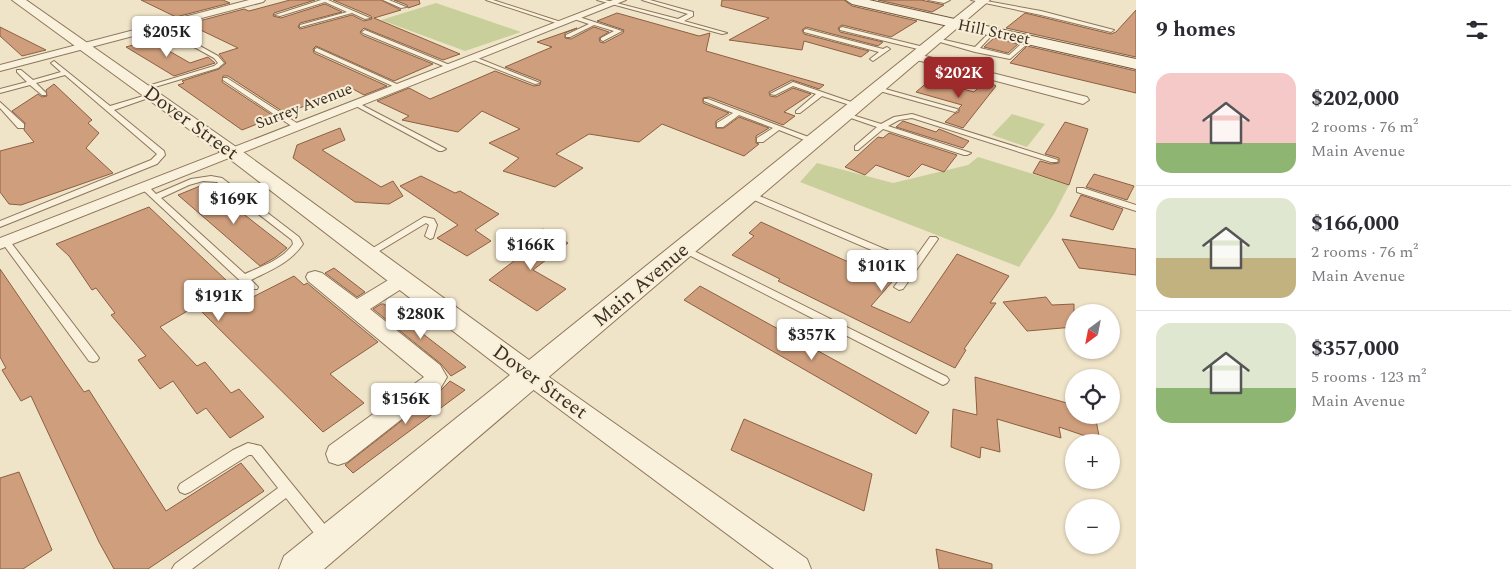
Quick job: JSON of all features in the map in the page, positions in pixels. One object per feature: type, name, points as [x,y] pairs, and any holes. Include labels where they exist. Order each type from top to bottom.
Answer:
[{"type":"main road","name":"Hill Street","points":[[852,0],[1136,57]]},
{"type":"main road","name":"Hill Street","points":[[877,0],[1136,64]]},
{"type":"street","name":"Dover Street","points":[[18,0],[233,153],[531,376],[797,569]]},
{"type":"street","points":[[0,68],[260,0]]},
{"type":"street","name":"Surrey Avenue","points":[[3,243],[150,192],[233,153],[576,18],[610,1]]},
{"type":"street","name":"Main Avenue","points":[[297,569],[852,111],[980,1]]},
{"type":"street","points":[[926,49],[1083,100]]},
{"type":"street","points":[[315,277],[432,371],[436,377],[432,383],[338,454]]},
{"type":"street","points":[[356,309],[402,280]]},
{"type":"lane","points":[[384,0],[403,7]]},
{"type":"lane","points":[[488,0],[561,24]]},
{"type":"lane","points":[[644,0],[690,13],[689,16],[679,21]]},
{"type":"lane","points":[[930,0],[944,2],[948,0]]},
{"type":"lane","points":[[278,15],[324,1],[367,18]]},
{"type":"lane","points":[[610,1],[724,33]]},
{"type":"lane","points":[[980,1],[1111,30]]},
{"type":"lane","points":[[302,26],[351,12]]},
{"type":"lane","points":[[576,18],[619,31],[603,39]]},
{"type":"lane","points":[[568,36],[595,23]]},
{"type":"lane","points":[[842,28],[926,49],[975,50],[1010,57],[1023,45]]},
{"type":"lane","points":[[806,31],[883,51]]},
{"type":"lane","points":[[366,32],[450,67]]},
{"type":"lane","points":[[975,50],[990,34]]},
{"type":"lane","points":[[109,109],[221,63],[216,56],[178,36]]},
{"type":"lane","points":[[874,59],[895,42]]},
{"type":"lane","points":[[317,50],[399,87]]},
{"type":"lane","points":[[473,58],[537,83]]},
{"type":"lane","points":[[0,224],[160,158],[160,153],[54,63]]},
{"type":"lane","points":[[19,71],[44,94]]},
{"type":"lane","points":[[0,91],[65,72]]},
{"type":"lane","points":[[225,80],[298,127]]},
{"type":"lane","points":[[773,94],[793,84],[821,93],[882,126],[968,154]]},
{"type":"lane","points":[[878,89],[955,110]]},
{"type":"lane","points":[[798,112],[821,93]]},
{"type":"lane","points":[[706,100],[815,141]]},
{"type":"lane","points":[[0,104],[21,126]]},
{"type":"lane","points":[[356,104],[442,150]]},
{"type":"lane","points":[[720,125],[739,112]]},
{"type":"lane","points":[[0,118],[10,114]]},
{"type":"lane","points":[[858,148],[882,126],[901,115],[912,116],[1054,160]]},
{"type":"lane","points":[[760,140],[779,127]]},
{"type":"lane","points":[[150,192],[198,180],[212,178],[219,180],[296,239],[298,244],[295,250],[288,256],[244,278]]},
{"type":"lane","points":[[1080,190],[1136,208]]},
{"type":"lane","points":[[150,192],[253,287]]},
{"type":"lane","points":[[750,195],[914,265]]},
{"type":"lane","points":[[368,254],[424,220],[432,221],[433,225],[430,236]]},
{"type":"lane","points":[[899,287],[933,239]]},
{"type":"lane","points":[[3,243],[93,358]]},
{"type":"lane","points":[[684,248],[942,380]]},
{"type":"lane","points":[[185,488],[248,449],[256,450],[330,542]]},
{"type":"lane","points":[[180,569],[287,489]]},
{"type":"green space","points":[[436,3],[521,32],[465,51],[381,20]]},
{"type":"green space","points":[[1012,114],[1045,124],[1027,147],[992,135]]},
{"type":"green space","points":[[978,157],[1069,185],[1054,214],[1019,267],[800,182],[817,163],[893,183],[968,165]]},
{"type":"building","points":[[141,0],[223,0],[230,3],[176,17]]},
{"type":"building","points":[[290,0],[315,0],[274,13],[273,16],[281,18],[325,4],[342,12],[300,23],[298,27],[300,29],[352,15],[364,21],[372,19],[371,16],[333,0],[381,0],[401,10],[374,18],[460,54],[443,60],[364,28],[360,32],[362,35],[433,64],[394,81],[316,46],[313,49],[314,53],[387,86],[364,95],[353,89],[285,113],[228,76],[223,76],[222,82],[275,117],[242,130],[178,85],[184,83],[182,81],[219,69],[226,63],[219,54],[238,48],[188,24],[244,9],[249,11]]},
{"type":"building","points":[[394,0],[419,0],[420,4],[408,8],[407,5]]},
{"type":"building","points":[[722,0],[844,0],[852,6],[917,21],[891,37],[842,25],[838,28],[840,32],[883,42],[878,46],[806,27],[802,30],[804,34],[869,51],[861,57],[804,41],[802,50],[729,40],[769,18],[721,6]]},
{"type":"building","points":[[878,0],[921,0],[944,5],[932,12]]},
{"type":"building","points":[[1136,10],[1136,57],[1006,28],[1025,13],[1111,34],[1116,32]]},
{"type":"building","points":[[617,13],[699,36],[710,33],[706,51],[824,85],[819,89],[792,80],[769,92],[770,96],[776,97],[793,88],[811,94],[784,112],[795,116],[783,125],[709,97],[703,98],[703,103],[729,113],[716,121],[716,128],[724,128],[739,117],[769,128],[756,136],[756,143],[759,144],[744,156],[662,124],[639,142],[589,134],[556,154],[583,168],[555,187],[503,171],[519,158],[489,143],[520,129],[482,111],[458,132],[402,120],[409,116],[377,101],[409,88],[430,99],[495,71],[534,86],[540,85],[541,81],[505,67],[552,47],[537,42],[577,28],[565,33],[565,38],[571,39],[594,27],[609,32],[599,38],[600,42],[604,43],[623,33],[624,30],[597,21]]},
{"type":"building","points":[[0,27],[46,50],[22,56],[0,36]]},
{"type":"building","points":[[994,38],[1018,44],[1008,53],[984,47]]},
{"type":"building","points":[[150,40],[190,63],[208,57],[215,63],[174,76],[126,47]]},
{"type":"building","points":[[1027,46],[1136,71],[1136,93],[1010,63]]},
{"type":"building","points":[[930,80],[974,92],[986,80],[996,86],[963,128],[945,122],[959,112],[959,108],[962,105],[916,92]]},
{"type":"building","points":[[54,84],[92,120],[88,123],[99,133],[86,148],[113,173],[21,205],[9,204],[0,192],[0,151],[34,142],[24,130],[25,123],[12,111],[38,94],[42,97],[47,96],[46,90]]},
{"type":"building","points":[[903,121],[936,132],[939,129],[969,141],[963,148],[896,127]]},
{"type":"building","points":[[1065,122],[1088,129],[1069,185],[1033,173],[1040,161],[1051,164],[1059,163],[1059,158],[1045,154]]},
{"type":"building","points":[[340,128],[345,140],[322,150],[381,187],[393,181],[403,196],[389,204],[355,202],[293,158],[297,145]]},
{"type":"building","points":[[889,133],[957,155],[944,172],[922,164],[909,177],[876,165],[865,175],[845,167],[878,137],[883,138]]},
{"type":"building","points":[[1094,174],[1134,186],[1127,200],[1086,187]]},
{"type":"building","points":[[421,176],[455,193],[460,191],[499,214],[475,230],[491,241],[467,256],[437,238],[458,225],[400,186]]},
{"type":"building","points":[[205,184],[287,248],[260,266],[178,195]]},
{"type":"building","points":[[1081,195],[1123,209],[1113,230],[1070,216]]},
{"type":"building","points":[[149,207],[247,300],[294,276],[304,285],[307,283],[378,342],[330,374],[364,403],[323,432],[196,306],[160,327],[197,366],[205,362],[231,393],[239,389],[264,417],[230,438],[206,408],[197,414],[173,381],[160,389],[138,360],[146,356],[111,315],[115,313],[96,288],[92,290],[69,256],[56,244]]},
{"type":"building","points":[[761,222],[892,282],[871,306],[910,323],[957,254],[1009,276],[990,303],[996,303],[964,349],[966,350],[955,368],[778,281],[780,279],[732,255],[754,236],[749,233]]},
{"type":"building","points":[[543,229],[568,243],[533,270],[566,289],[537,311],[489,280],[514,261],[503,254]]},
{"type":"building","points":[[1062,239],[1136,249],[1136,275],[1079,268]]},
{"type":"building","points":[[334,268],[365,292],[357,297],[325,273]]},
{"type":"building","points":[[0,269],[84,392],[89,390],[166,511],[241,463],[264,491],[148,569],[114,569],[99,542],[31,396],[21,401],[2,370],[6,368],[0,357]]},
{"type":"building","points":[[700,286],[929,412],[916,434],[684,300]]},
{"type":"building","points":[[1046,297],[1052,305],[1065,304],[1065,328],[1027,331],[1003,302]]},
{"type":"building","points":[[384,304],[466,367],[451,376],[441,364],[373,309]]},
{"type":"building","points":[[975,377],[1065,402],[1065,424],[1097,424],[1099,434],[1080,434],[1059,427],[1061,438],[997,419],[1000,452],[981,447],[980,458],[951,447],[953,409],[977,415]]},
{"type":"building","points":[[450,381],[465,390],[353,473],[345,465],[441,390]]},
{"type":"building","points":[[744,419],[872,474],[864,511],[731,450]]},
{"type":"building","points":[[19,472],[52,550],[23,569],[0,569],[0,478]]},
{"type":"building","points":[[936,549],[992,564],[992,569],[939,569]]}]
